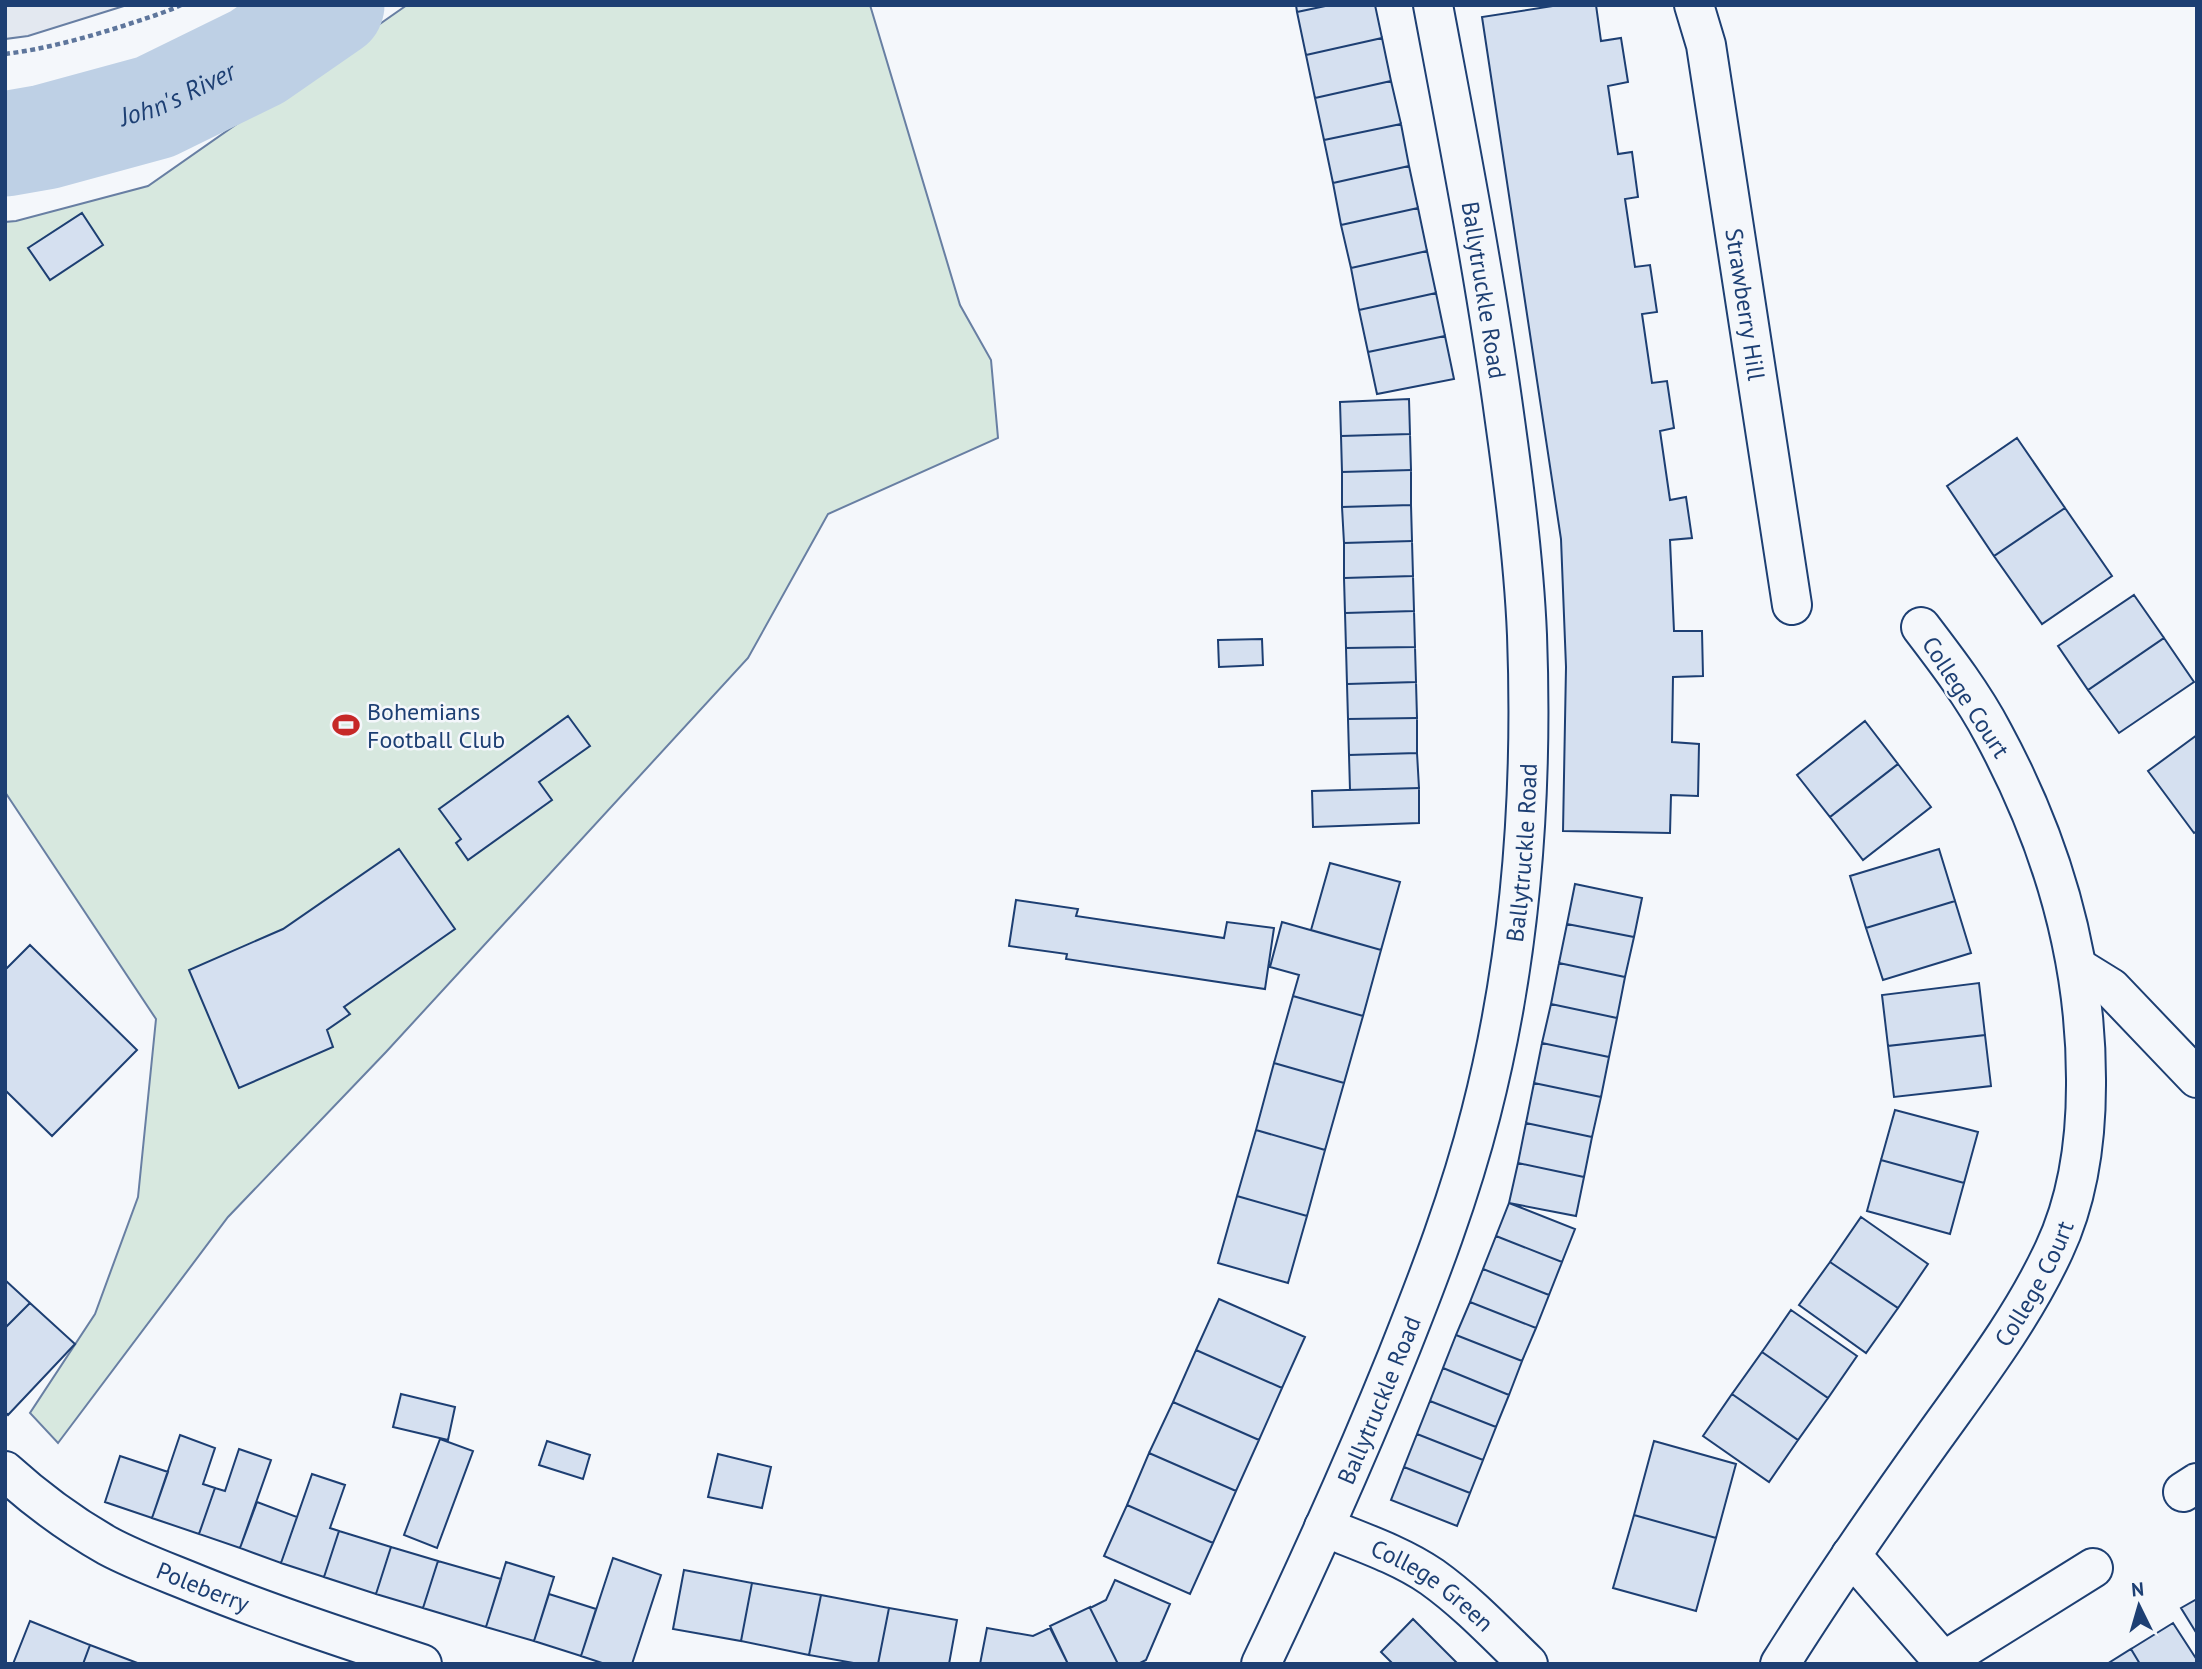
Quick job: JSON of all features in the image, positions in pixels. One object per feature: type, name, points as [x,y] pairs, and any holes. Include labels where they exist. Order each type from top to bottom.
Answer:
[{"type":"street","name":"Ballytruckle Road","points":[[1261,1664],[1354,1462],[1413,1316],[1448,1220],[1482,1111],[1507,987],[1521,882],[1528,768],[1527,643],[1521,555],[1514,486],[1486,291],[1433,5]]},
{"type":"street","name":"Strawberry Hill","points":[[1694,5],[1706,46],[1792,605]]},
{"type":"street","name":"College Court","points":[[1780,1664],[1851,1555],[2018,1316],[2056,1248],[2077,1180],[2086,1107],[2084,1018],[2077,967],[2057,885],[2044,847],[1993,732],[1973,699],[1921,627]]},
{"type":"street","points":[[2077,967],[2111,988],[2197,1078]]},
{"type":"street","name":"Poleberry","points":[[5,1471],[53,1510],[120,1552],[229,1598],[350,1642],[422,1664]]},
{"type":"street","name":"College Green","points":[[1324,1527],[1401,1559],[1429,1575],[1454,1593],[1528,1664]]},
{"type":"street","points":[[1851,1555],[1941,1662],[2093,1568]]},
{"type":"path","points":[[5,54],[97,34],[181,5]]},
{"type":"shaded area","points":[[5,5],[127,5],[28,36],[5,39]]},
{"type":"shaded area","name":"Bohemians Football Club","points":[[407,5],[870,5],[960,305],[991,360],[998,438],[828,514],[748,658],[386,1052],[228,1217],[58,1443],[30,1413],[95,1314],[138,1197],[156,1019],[5,792],[5,222],[148,186]]},
{"type":"building","points":[[1296,5],[1330,5],[1297,12]]},
{"type":"building","points":[[1330,5],[1375,5],[1382,38],[1306,55],[1297,12]]},
{"type":"building","points":[[1559,5],[1596,5],[1601,41],[1621,38],[1628,82],[1608,86],[1618,154],[1632,152],[1638,197],[1625,199],[1635,267],[1650,265],[1657,312],[1642,314],[1652,383],[1667,381],[1674,428],[1660,431],[1670,500],[1686,497],[1692,538],[1670,540],[1674,631],[1702,631],[1703,676],[1673,677],[1672,742],[1699,744],[1698,796],[1671,795],[1670,833],[1563,831],[1566,667],[1561,539],[1482,17]]},
{"type":"building","points":[[1382,38],[1391,81],[1315,98],[1306,55]]},
{"type":"building","points":[[1391,81],[1401,124],[1324,140],[1315,98]]},
{"type":"building","points":[[1401,124],[1409,166],[1333,183],[1324,140]]},
{"type":"building","points":[[1409,166],[1418,208],[1341,225],[1333,183]]},
{"type":"building","points":[[1418,208],[1427,251],[1351,268],[1341,225]]},
{"type":"building","points":[[82,213],[103,245],[50,280],[28,248]]},
{"type":"building","points":[[1427,251],[1436,293],[1359,310],[1351,268]]},
{"type":"building","points":[[1436,293],[1445,336],[1368,352],[1359,310]]},
{"type":"building","points":[[1445,336],[1454,379],[1377,394],[1368,352]]},
{"type":"building","points":[[1409,399],[1410,434],[1341,436],[1340,402]]},
{"type":"building","points":[[1410,434],[1411,470],[1342,472],[1341,436]]},
{"type":"building","points":[[2017,438],[2065,508],[1994,556],[1947,486]]},
{"type":"building","points":[[1411,470],[1411,505],[1342,507],[1342,472]]},
{"type":"building","points":[[1411,505],[1412,541],[1344,543],[1342,507]]},
{"type":"building","points":[[2065,508],[2112,576],[2042,624],[1994,556]]},
{"type":"building","points":[[1412,541],[1413,576],[1344,578],[1344,543]]},
{"type":"building","points":[[1413,576],[1414,611],[1345,613],[1344,578]]},
{"type":"building","points":[[2134,595],[2164,638],[2088,690],[2058,646]]},
{"type":"building","points":[[1414,611],[1415,647],[1346,648],[1345,613]]},
{"type":"building","points":[[2164,638],[2194,682],[2119,733],[2088,690]]},
{"type":"building","points":[[1262,639],[1263,665],[1219,667],[1218,640]]},
{"type":"building","points":[[1415,647],[1416,682],[1347,684],[1346,648]]},
{"type":"building","points":[[1416,682],[1417,718],[1348,719],[1347,684]]},
{"type":"building","points":[[568,716],[590,746],[539,782],[552,800],[468,860],[456,843],[461,839],[439,809]]},
{"type":"building","points":[[1417,718],[1417,753],[1349,755],[1348,719]]},
{"type":"building","points":[[1865,721],[1898,764],[1830,817],[1797,775]]},
{"type":"building","points":[[2197,735],[2197,831],[2194,833],[2148,771]]},
{"type":"building","points":[[1417,753],[1419,788],[1350,790],[1349,755]]},
{"type":"building","points":[[1898,764],[1931,807],[1863,860],[1830,817]]},
{"type":"building","points":[[1419,788],[1419,823],[1313,827],[1312,791]]},
{"type":"building","points":[[399,849],[455,929],[344,1007],[350,1014],[327,1030],[333,1047],[239,1088],[189,970],[283,929]]},
{"type":"building","points":[[1939,849],[1955,901],[1866,928],[1850,876]]},
{"type":"building","points":[[1330,863],[1400,882],[1381,950],[1311,930]]},
{"type":"building","points":[[1575,884],[1642,898],[1634,937],[1567,924]]},
{"type":"building","points":[[1016,900],[1078,909],[1076,916],[1224,938],[1227,922],[1274,928],[1265,989],[1066,959],[1067,954],[1009,946]]},
{"type":"building","points":[[1955,901],[1971,953],[1883,980],[1866,928]]},
{"type":"building","points":[[1282,922],[1381,950],[1363,1016],[1293,996],[1299,975],[1270,967]]},
{"type":"building","points":[[1567,924],[1634,937],[1625,977],[1559,963]]},
{"type":"building","points":[[30,945],[137,1050],[52,1136],[5,1090],[5,970]]},
{"type":"building","points":[[1559,963],[1625,977],[1617,1018],[1551,1004]]},
{"type":"building","points":[[1979,983],[1985,1035],[1888,1046],[1882,995]]},
{"type":"building","points":[[1293,996],[1363,1016],[1344,1083],[1274,1063]]},
{"type":"building","points":[[1551,1004],[1617,1018],[1609,1057],[1542,1043]]},
{"type":"building","points":[[1985,1035],[1991,1086],[1894,1097],[1888,1046]]},
{"type":"building","points":[[1542,1043],[1609,1057],[1601,1097],[1534,1083]]},
{"type":"building","points":[[1274,1063],[1344,1083],[1325,1150],[1256,1130]]},
{"type":"building","points":[[1534,1083],[1601,1097],[1592,1137],[1526,1123]]},
{"type":"building","points":[[1895,1110],[1978,1132],[1964,1183],[1881,1160]]},
{"type":"building","points":[[1526,1123],[1592,1137],[1584,1177],[1518,1163]]},
{"type":"building","points":[[1256,1130],[1325,1150],[1307,1216],[1237,1196]]},
{"type":"building","points":[[1881,1160],[1964,1183],[1950,1234],[1867,1211]]},
{"type":"building","points":[[1518,1163],[1584,1177],[1576,1216],[1509,1203]]},
{"type":"building","points":[[1237,1196],[1307,1216],[1288,1283],[1218,1263]]},
{"type":"building","points":[[1509,1203],[1575,1229],[1562,1262],[1496,1236]]},
{"type":"building","points":[[1861,1217],[1928,1264],[1898,1308],[1830,1262]]},
{"type":"building","points":[[1496,1236],[1562,1262],[1549,1295],[1483,1269]]},
{"type":"building","points":[[1830,1262],[1898,1308],[1866,1353],[1799,1305]]},
{"type":"building","points":[[1483,1269],[1549,1295],[1536,1328],[1470,1302]]},
{"type":"building","points":[[5,1280],[30,1303],[5,1328]]},
{"type":"building","points":[[1219,1299],[1305,1337],[1282,1388],[1196,1350]]},
{"type":"building","points":[[1470,1302],[1536,1328],[1522,1361],[1456,1335]]},
{"type":"building","points":[[30,1303],[75,1344],[8,1415],[5,1412],[5,1328]]},
{"type":"building","points":[[1791,1310],[1857,1356],[1828,1398],[1762,1352]]},
{"type":"building","points":[[1456,1335],[1522,1361],[1509,1395],[1443,1368]]},
{"type":"building","points":[[1196,1350],[1282,1388],[1259,1440],[1173,1402]]},
{"type":"building","points":[[1762,1352],[1828,1398],[1798,1440],[1732,1394]]},
{"type":"building","points":[[1443,1368],[1509,1395],[1496,1427],[1430,1401]]},
{"type":"building","points":[[401,1394],[455,1407],[448,1440],[393,1427]]},
{"type":"building","points":[[1732,1394],[1798,1440],[1769,1482],[1703,1436]]},
{"type":"building","points":[[1430,1401],[1496,1427],[1483,1460],[1417,1434]]},
{"type":"building","points":[[1173,1402],[1259,1440],[1236,1491],[1149,1453]]},
{"type":"building","points":[[1417,1434],[1483,1460],[1470,1493],[1404,1467]]},
{"type":"building","points":[[180,1435],[215,1448],[203,1484],[215,1488],[199,1534],[152,1518]]},
{"type":"building","points":[[440,1439],[473,1451],[437,1548],[404,1535]]},
{"type":"building","points":[[547,1441],[590,1455],[583,1479],[539,1465]]},
{"type":"building","points":[[1654,1441],[1736,1464],[1716,1538],[1634,1515]]},
{"type":"building","points":[[239,1449],[271,1460],[240,1548],[199,1534],[215,1488],[225,1491]]},
{"type":"building","points":[[1149,1453],[1236,1491],[1213,1543],[1127,1505]]},
{"type":"building","points":[[718,1454],[771,1467],[762,1508],[708,1497]]},
{"type":"building","points":[[120,1456],[168,1472],[152,1518],[105,1502]]},
{"type":"building","points":[[1404,1467],[1470,1493],[1457,1526],[1391,1500]]},
{"type":"building","points":[[312,1474],[345,1485],[330,1528],[339,1531],[324,1577],[281,1563]]},
{"type":"building","points":[[257,1502],[297,1517],[281,1563],[240,1548]]},
{"type":"building","points":[[1127,1505],[1213,1543],[1190,1594],[1104,1556]]},
{"type":"building","points":[[1634,1515],[1716,1538],[1696,1611],[1613,1588]]},
{"type":"building","points":[[339,1531],[391,1547],[376,1594],[324,1577]]},
{"type":"building","points":[[391,1547],[438,1561],[423,1608],[376,1594]]},
{"type":"building","points":[[613,1558],[661,1575],[632,1664],[605,1664],[581,1656]]},
{"type":"building","points":[[438,1561],[501,1579],[486,1627],[423,1608]]},
{"type":"building","points":[[506,1562],[554,1577],[534,1641],[486,1627]]},
{"type":"building","points":[[684,1570],[752,1583],[741,1641],[673,1629]]},
{"type":"building","points":[[1115,1580],[1170,1604],[1146,1660],[1138,1664],[1118,1664],[1090,1608],[1106,1600]]},
{"type":"building","points":[[752,1583],[821,1595],[809,1655],[741,1641]]},
{"type":"building","points":[[549,1594],[596,1609],[581,1656],[534,1641]]},
{"type":"building","points":[[821,1595],[889,1608],[878,1664],[859,1664],[809,1655]]},
{"type":"building","points":[[2197,1599],[2197,1634],[2181,1608]]},
{"type":"building","points":[[1090,1607],[1118,1664],[1068,1664],[1050,1626]]},
{"type":"building","points":[[889,1608],[957,1620],[949,1664],[878,1664]]},
{"type":"building","points":[[1413,1619],[1458,1664],[1393,1664],[1381,1652]]},
{"type":"building","points":[[30,1621],[90,1645],[83,1664],[13,1664]]},
{"type":"building","points":[[2173,1623],[2197,1664],[2140,1664],[2131,1649]]},
{"type":"building","points":[[987,1628],[1033,1636],[1050,1628],[1068,1664],[980,1664]]},
{"type":"building","points":[[90,1645],[140,1664],[83,1664]]},
{"type":"building","points":[[2131,1649],[2140,1664],[2107,1664]]},
{"type":"waterway","name":"John's River","points":[[5,144],[45,137],[155,107],[257,57],[332,5]]},
{"type":"place","name":"Bohemians Football Club","points":[[346,725]]}]
